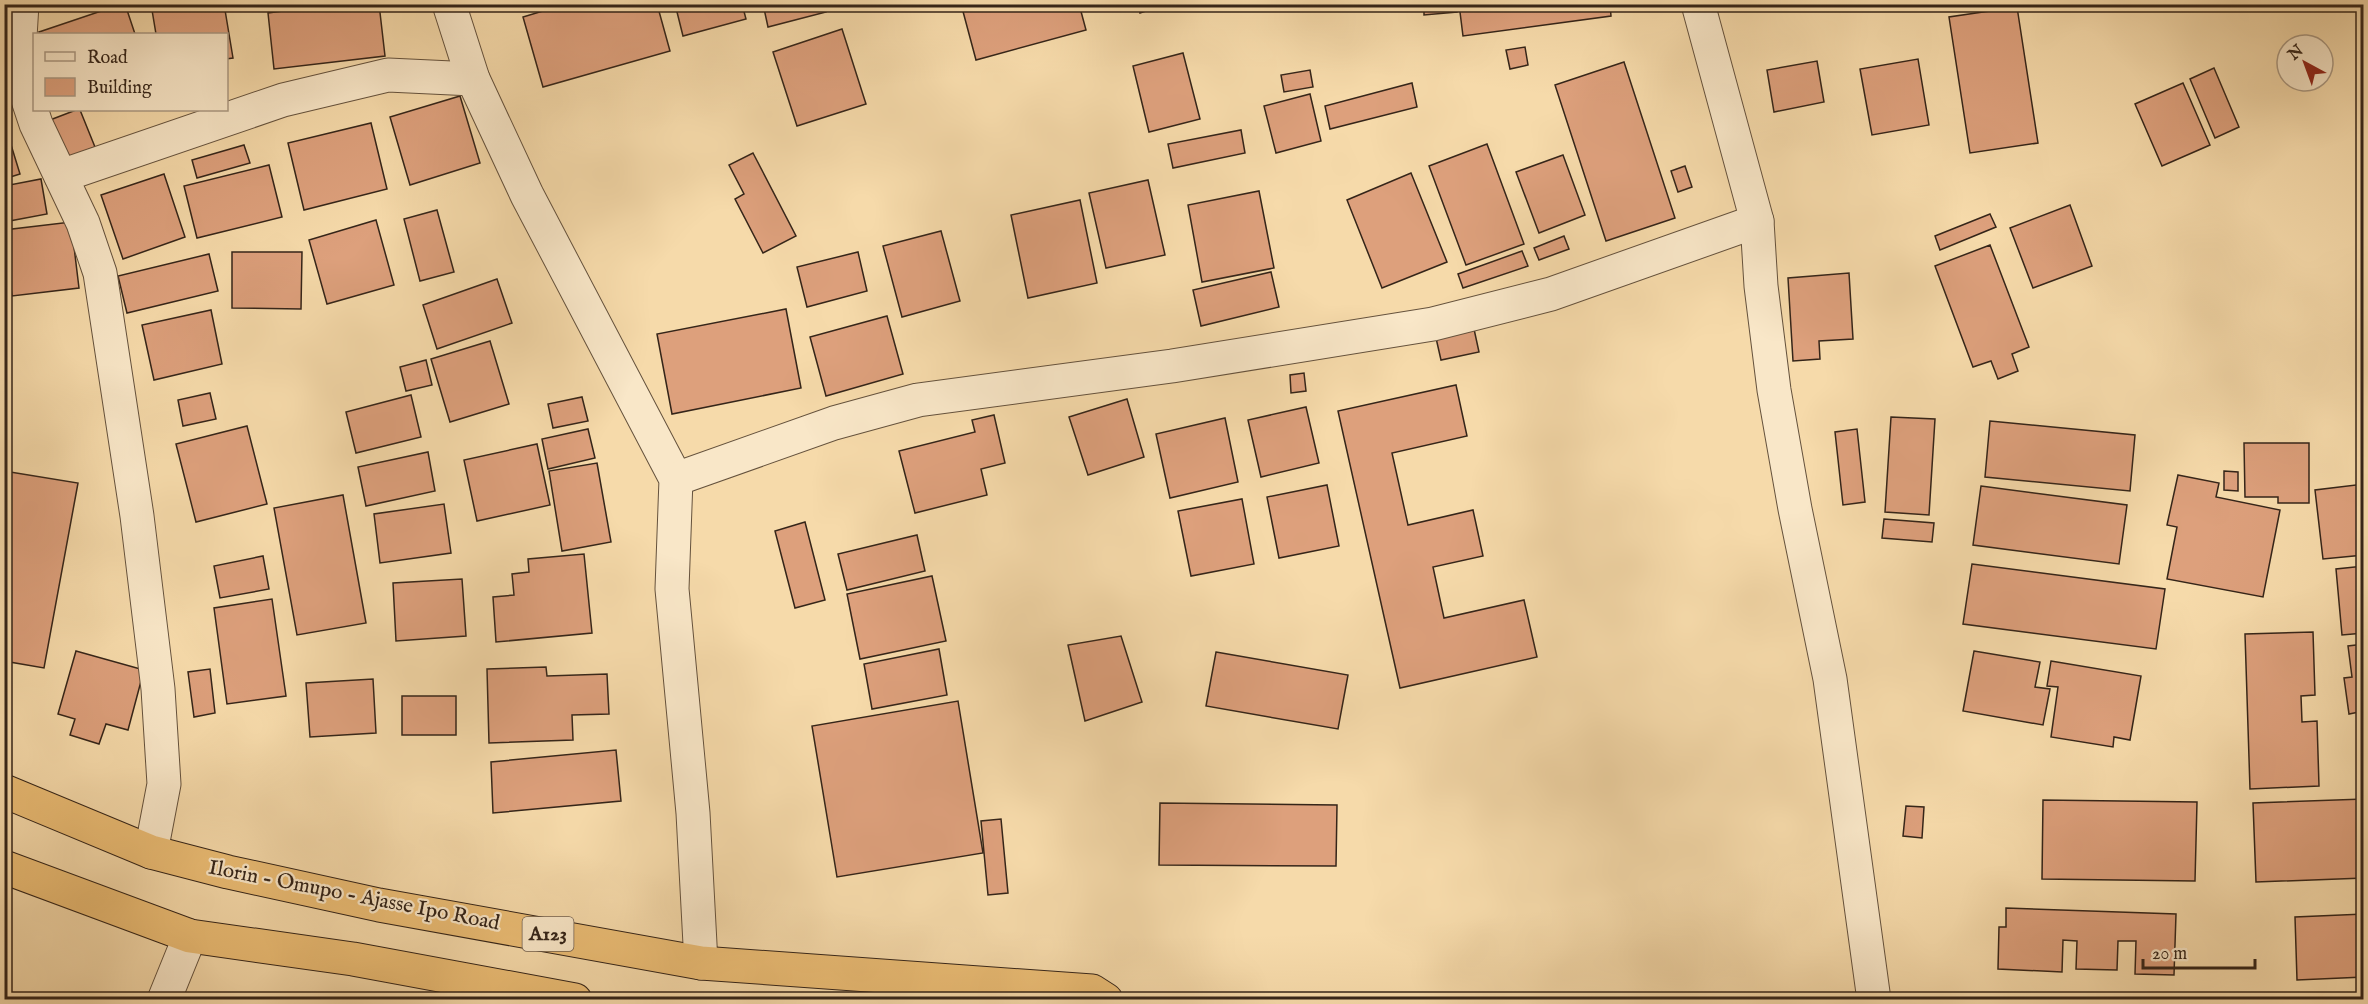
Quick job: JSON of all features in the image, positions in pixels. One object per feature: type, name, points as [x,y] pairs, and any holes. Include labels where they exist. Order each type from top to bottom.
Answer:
[{"type":"highway","name":"Ilorin - Omupo - Ajasse Ipo Road","points":[[4,791],[151,852],[228,872],[379,905],[701,963],[1092,991],[1106,999]]},
{"type":"highway","points":[[4,867],[190,936],[353,959],[575,999]]},
{"type":"street","points":[[22,4],[18,70],[36,124],[83,223],[100,273],[137,516],[158,689],[164,783],[151,852]]},
{"type":"street","points":[[449,4],[473,79],[527,195],[676,479],[672,589],[693,813],[701,963]]},
{"type":"street","points":[[1707,6],[1757,221],[1761,286],[1774,390],[1795,509],[1830,679],[1874,999]]},
{"type":"street","points":[[61,176],[283,100],[388,75],[473,79]]},
{"type":"street","points":[[676,479],[834,423],[918,400],[1172,366],[1433,324],[1551,294],[1757,221]]},
{"type":"street","points":[[164,999],[190,936]]},
{"type":"building","points":[[125,4],[135,33],[40,33]]},
{"type":"building","points":[[151,4],[224,4],[233,58],[228,59],[228,33],[156,33]]},
{"type":"building","points":[[335,4],[379,4],[385,56],[274,69],[268,13]]},
{"type":"building","points":[[566,4],[657,4],[670,51],[543,87],[523,17]]},
{"type":"building","points":[[675,4],[742,4],[746,19],[683,36]]},
{"type":"building","points":[[763,4],[824,4],[826,12],[768,27]]},
{"type":"building","points":[[961,4],[1079,4],[1086,30],[976,60]]},
{"type":"building","points":[[1138,4],[1166,4],[1140,13]]},
{"type":"building","points":[[1424,4],[1457,4],[1457,12],[1424,15]]},
{"type":"building","points":[[1459,4],[1610,4],[1611,16],[1463,36]]},
{"type":"building","points":[[2017,7],[2038,143],[1970,153],[1949,17]]},
{"type":"building","points":[[842,29],[866,104],[797,126],[773,52]]},
{"type":"building","points":[[1525,47],[1528,65],[1510,69],[1506,50]]},
{"type":"building","points":[[1183,53],[1200,119],[1149,132],[1133,66]]},
{"type":"building","points":[[1918,59],[1929,125],[1872,135],[1860,69]]},
{"type":"building","points":[[1817,61],[1824,102],[1774,112],[1767,70]]},
{"type":"building","points":[[1624,62],[1675,218],[1606,241],[1555,85]]},
{"type":"building","points":[[2214,68],[2239,127],[2215,138],[2190,79]]},
{"type":"building","points":[[1310,70],[1313,87],[1284,92],[1281,75]]},
{"type":"building","points":[[1412,83],[1417,107],[1330,129],[1325,106]]},
{"type":"building","points":[[2183,83],[2210,145],[2162,166],[2135,104]]},
{"type":"building","points":[[1310,94],[1321,141],[1276,153],[1264,106]]},
{"type":"building","points":[[460,96],[480,163],[410,185],[390,117]]},
{"type":"building","points":[[73,111],[80,111],[95,147],[65,159],[50,120]]},
{"type":"building","points":[[4,122],[20,174],[4,179]]},
{"type":"building","points":[[371,123],[387,189],[304,210],[288,143]]},
{"type":"building","points":[[1241,130],[1245,153],[1173,168],[1168,144]]},
{"type":"building","points":[[1487,144],[1524,244],[1466,265],[1429,166]]},
{"type":"building","points":[[244,145],[250,163],[197,178],[192,160]]},
{"type":"building","points":[[753,153],[796,236],[763,253],[735,199],[744,194],[729,165]]},
{"type":"building","points":[[1563,155],[1585,215],[1539,233],[1516,172]]},
{"type":"building","points":[[269,165],[282,217],[197,238],[184,186]]},
{"type":"building","points":[[1685,166],[1692,187],[1678,192],[1671,171]]},
{"type":"building","points":[[1411,173],[1447,262],[1382,288],[1347,200]]},
{"type":"building","points":[[164,174],[185,237],[123,259],[101,195]]},
{"type":"building","points":[[41,179],[47,214],[4,222],[4,186]]},
{"type":"building","points":[[1148,180],[1165,255],[1106,268],[1089,193]]},
{"type":"building","points":[[1259,191],[1274,268],[1202,282],[1188,205]]},
{"type":"building","points":[[1080,200],[1097,283],[1028,298],[1011,215]]},
{"type":"building","points":[[2070,205],[2092,266],[2033,288],[2010,228]]},
{"type":"building","points":[[437,210],[454,272],[420,281],[404,219]]},
{"type":"building","points":[[1990,214],[1996,227],[1940,250],[1935,236]]},
{"type":"building","points":[[376,220],[394,285],[327,304],[309,240]]},
{"type":"building","points":[[71,222],[79,288],[12,296],[4,230]]},
{"type":"building","points":[[941,231],[960,301],[902,317],[883,246]]},
{"type":"building","points":[[1564,236],[1569,249],[1539,260],[1534,248]]},
{"type":"building","points":[[1990,245],[2029,347],[2012,354],[2018,371],[1998,379],[1991,361],[1973,367],[1935,266]]},
{"type":"building","points":[[1522,251],[1528,266],[1463,288],[1458,274]]},
{"type":"building","points":[[232,252],[302,252],[301,309],[232,308]]},
{"type":"building","points":[[858,252],[867,291],[807,307],[797,267]]},
{"type":"building","points":[[209,254],[218,291],[127,313],[118,276]]},
{"type":"building","points":[[1271,272],[1279,307],[1201,326],[1193,290]]},
{"type":"building","points":[[1849,273],[1853,339],[1819,341],[1820,359],[1793,361],[1788,278]]},
{"type":"building","points":[[497,279],[512,323],[437,349],[423,305]]},
{"type":"building","points":[[786,309],[801,388],[672,414],[657,334]]},
{"type":"building","points":[[211,310],[222,364],[154,380],[142,325]]},
{"type":"building","points":[[887,316],[903,374],[826,396],[810,337]]},
{"type":"building","points":[[1474,329],[1479,352],[1441,360],[1436,338]]},
{"type":"building","points":[[490,341],[509,404],[450,422],[431,359]]},
{"type":"building","points":[[426,360],[432,385],[406,391],[400,367]]},
{"type":"building","points":[[1304,373],[1306,391],[1291,393],[1290,375]]},
{"type":"building","points":[[1456,385],[1467,436],[1392,453],[1408,525],[1473,510],[1483,556],[1433,567],[1444,618],[1524,600],[1537,657],[1400,688],[1338,411]]},
{"type":"building","points":[[210,393],[216,419],[183,426],[178,400]]},
{"type":"building","points":[[411,395],[421,437],[356,453],[346,412]]},
{"type":"building","points":[[582,397],[588,421],[553,428],[548,404]]},
{"type":"building","points":[[1127,399],[1144,457],[1088,475],[1069,417]]},
{"type":"building","points":[[1306,407],[1319,463],[1261,477],[1248,420]]},
{"type":"building","points":[[994,415],[1005,463],[981,469],[987,495],[915,513],[899,451],[975,432],[972,420]]},
{"type":"building","points":[[1891,417],[1935,419],[1929,515],[1885,512]]},
{"type":"building","points":[[1225,418],[1238,482],[1170,498],[1156,434]]},
{"type":"building","points":[[1990,421],[2135,435],[2130,491],[1985,477]]},
{"type":"building","points":[[247,426],[267,504],[196,522],[176,444]]},
{"type":"building","points":[[588,429],[595,458],[548,469],[542,439]]},
{"type":"building","points":[[1857,429],[1865,502],[1843,505],[1835,432]]},
{"type":"building","points":[[2244,443],[2309,443],[2309,503],[2278,503],[2278,497],[2245,497]]},
{"type":"building","points":[[537,444],[550,505],[477,521],[464,460]]},
{"type":"building","points":[[428,452],[435,491],[366,506],[358,467]]},
{"type":"building","points":[[597,463],[611,542],[562,551],[549,471]]},
{"type":"building","points":[[4,471],[78,483],[44,668],[4,661]]},
{"type":"building","points":[[2224,471],[2238,472],[2238,491],[2224,490]]},
{"type":"building","points":[[2178,475],[2219,483],[2216,497],[2280,510],[2263,597],[2167,579],[2177,527],[2167,525]]},
{"type":"building","points":[[2364,484],[2364,555],[2323,559],[2315,490]]},
{"type":"building","points":[[1327,485],[1339,546],[1279,558],[1267,497]]},
{"type":"building","points":[[1981,486],[2127,505],[2119,564],[1973,545]]},
{"type":"building","points":[[343,495],[366,623],[297,635],[274,508]]},
{"type":"building","points":[[1242,499],[1254,564],[1191,576],[1178,511]]},
{"type":"building","points":[[444,504],[451,553],[380,563],[374,514]]},
{"type":"building","points":[[1884,519],[1934,523],[1932,542],[1882,538]]},
{"type":"building","points":[[805,522],[825,600],[795,608],[775,531]]},
{"type":"building","points":[[917,535],[925,571],[847,590],[838,554]]},
{"type":"building","points":[[584,554],[592,633],[496,642],[493,597],[514,595],[512,574],[529,572],[528,559]]},
{"type":"building","points":[[263,556],[269,589],[220,598],[214,566]]},
{"type":"building","points":[[1972,564],[2165,589],[2156,649],[1963,624]]},
{"type":"building","points":[[2364,566],[2364,633],[2342,635],[2336,569]]},
{"type":"building","points":[[932,576],[946,641],[860,659],[847,594]]},
{"type":"building","points":[[462,579],[466,636],[396,641],[393,583]]},
{"type":"building","points":[[272,599],[286,696],[227,704],[214,608]]},
{"type":"building","points":[[2313,632],[2315,695],[2301,696],[2302,722],[2317,721],[2319,786],[2250,789],[2245,634]]},
{"type":"building","points":[[1121,636],[1142,702],[1085,721],[1068,645]]},
{"type":"building","points":[[2364,644],[2364,711],[2349,714],[2344,678],[2352,677],[2348,646]]},
{"type":"building","points":[[939,649],[947,695],[872,709],[864,664]]},
{"type":"building","points":[[76,651],[144,670],[128,730],[106,724],[99,744],[70,735],[75,719],[58,714]]},
{"type":"building","points":[[1974,651],[2040,662],[2035,687],[2050,689],[2043,725],[1963,711]]},
{"type":"building","points":[[1216,652],[1348,675],[1338,729],[1206,706]]},
{"type":"building","points":[[2051,661],[2141,676],[2130,740],[2114,737],[2113,747],[2051,737],[2058,687],[2047,686]]},
{"type":"building","points":[[546,667],[547,676],[607,674],[609,714],[572,715],[573,740],[489,743],[487,669]]},
{"type":"building","points":[[210,669],[215,713],[194,717],[188,672]]},
{"type":"building","points":[[373,679],[376,733],[310,737],[306,683]]},
{"type":"building","points":[[402,696],[456,696],[456,735],[402,735]]},
{"type":"building","points":[[958,701],[983,853],[837,877],[812,726]]},
{"type":"building","points":[[616,750],[621,801],[493,813],[491,762]]},
{"type":"building","points":[[2364,799],[2364,878],[2256,882],[2253,803]]},
{"type":"building","points":[[2043,800],[2197,802],[2195,881],[2042,879]]},
{"type":"building","points":[[1160,803],[1337,805],[1336,866],[1159,865]]},
{"type":"building","points":[[1906,806],[1924,807],[1922,838],[1903,836]]},
{"type":"building","points":[[1001,819],[1008,893],[988,895],[981,821]]},
{"type":"building","points":[[2006,908],[2176,914],[2174,975],[2135,974],[2136,941],[2118,941],[2117,970],[2076,969],[2077,941],[2063,940],[2062,972],[1998,969],[1999,927],[2006,927]]},
{"type":"building","points":[[2364,914],[2364,977],[2297,980],[2295,917]]}]
